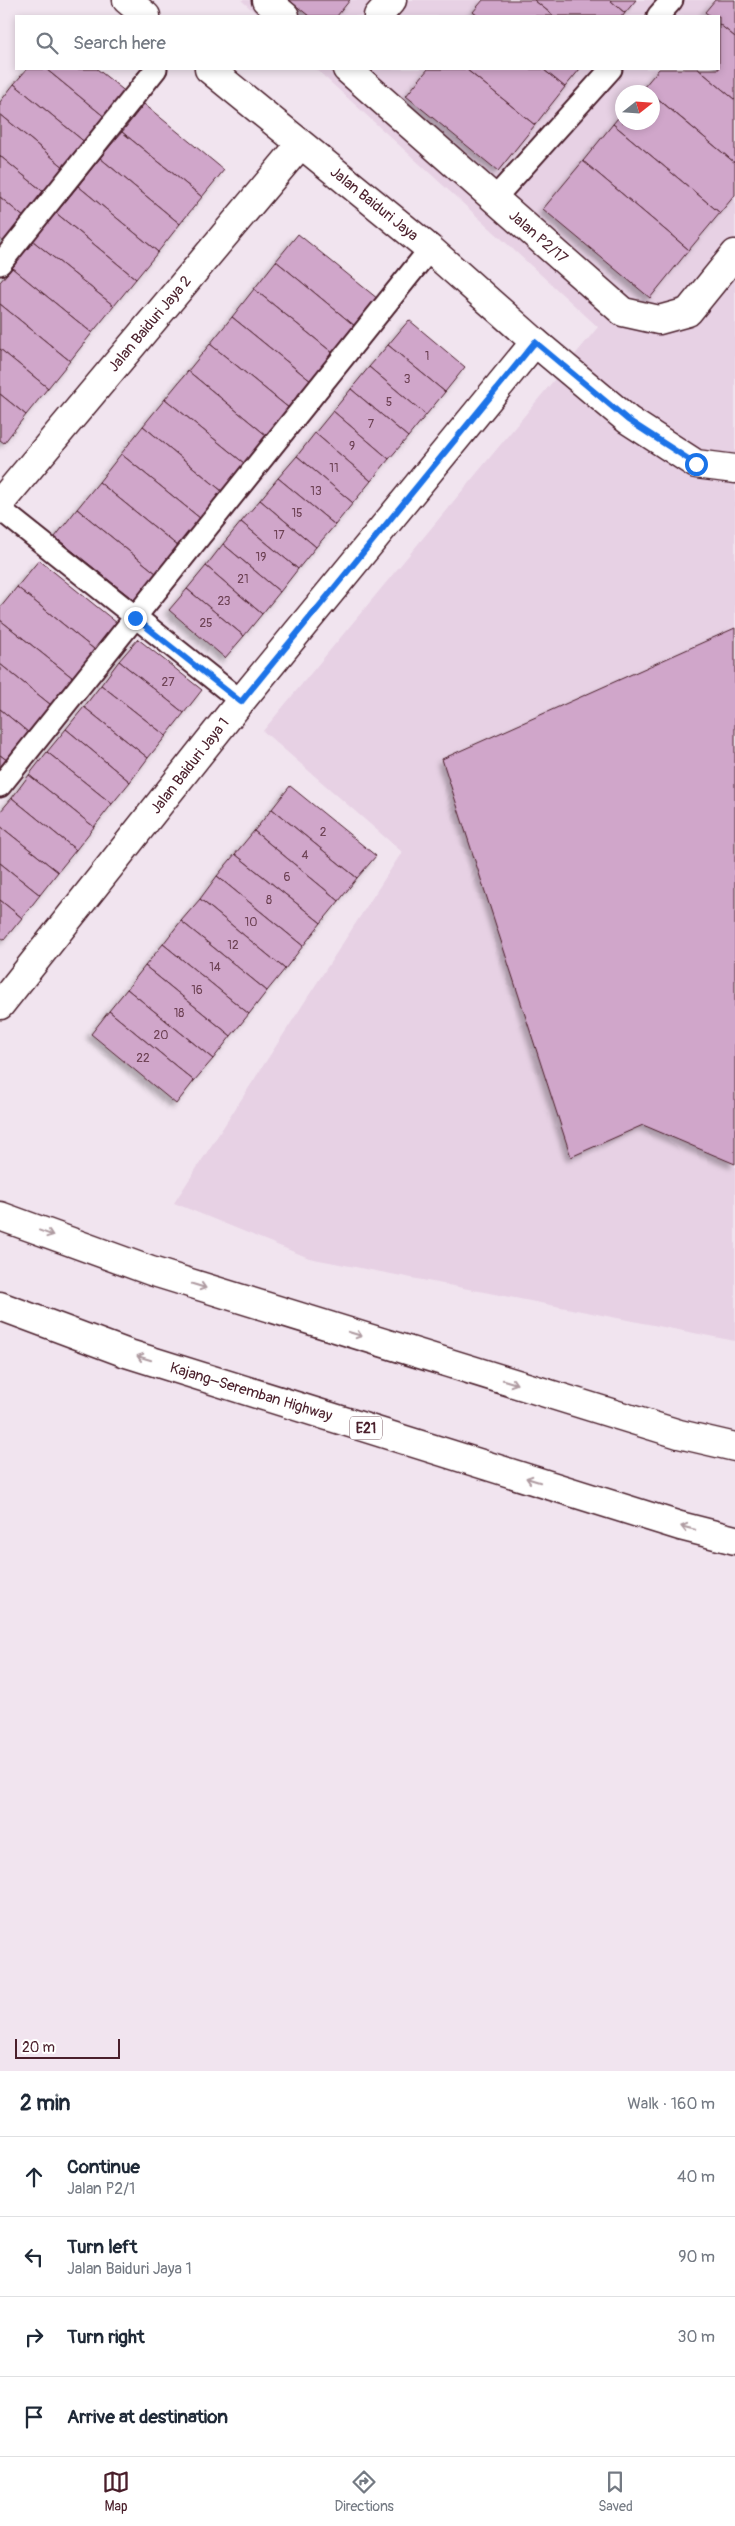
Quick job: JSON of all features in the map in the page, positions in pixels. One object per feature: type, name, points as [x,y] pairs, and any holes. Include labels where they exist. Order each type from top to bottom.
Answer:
[{"type":"main road","points":[[127,0],[145,15]]},
{"type":"main road","points":[[266,0],[284,15]]},
{"type":"main road","points":[[379,15],[392,0]]},
{"type":"main road","name":"Jalan Baiduri Jaya","points":[[210,70],[430,249],[535,342],[628,420],[696,464],[735,469]]},
{"type":"main road","name":"Jalan P2/17","points":[[348,70],[623,312],[659,320],[688,312],[735,254]]},
{"type":"main road","name":"Jalan Baiduri Jaya 2","points":[[0,503],[300,144]]},
{"type":"main road","name":"Jalan Baiduri Jaya 1","points":[[0,1005],[241,702],[535,342]]},
{"type":"main road","points":[[0,1216],[151,1271],[678,1434],[735,1447]]},
{"type":"main road","name":"Kajang–Seremban Highway","points":[[0,1306],[126,1353],[671,1523],[735,1540]]},
{"type":"lane","points":[[659,15],[672,0]]},
{"type":"lane","points":[[0,264],[155,70]]},
{"type":"lane","points":[[494,199],[610,70]]},
{"type":"lane","points":[[0,786],[430,249]]},
{"type":"lane","points":[[0,509],[241,702]]},
{"type":"shaded area","points":[[241,0],[735,0],[735,1341],[309,1258],[174,1203],[402,852],[263,731],[598,327],[317,70],[720,70],[720,15],[258,15]]},
{"type":"building","points":[[289,0],[350,0],[338,15],[308,15]]},
{"type":"building","points":[[483,0],[534,0],[553,15],[477,15],[473,12]]},
{"type":"building","points":[[534,0],[610,0],[625,13],[624,15],[553,15]]},
{"type":"building","points":[[610,0],[636,0],[625,13]]},
{"type":"building","points":[[715,0],[735,0],[735,37],[720,25],[720,15],[709,15],[705,12]]},
{"type":"building","points":[[720,25],[735,37],[735,100],[699,70],[720,70]]},
{"type":"building","points":[[26,70],[47,70],[106,118],[87,144],[14,84]]},
{"type":"building","points":[[47,70],[98,70],[127,93],[106,118]]},
{"type":"building","points":[[427,70],[467,70],[535,125],[498,171],[406,96]]},
{"type":"building","points":[[467,70],[544,70],[565,87],[535,125]]},
{"type":"building","points":[[544,70],[579,70],[565,87]]},
{"type":"building","points":[[658,70],[699,70],[735,100],[735,163],[660,100],[660,85],[646,85]]},
{"type":"building","points":[[14,84],[87,144],[66,169],[0,114],[0,102]]},
{"type":"building","points":[[660,101],[735,163],[735,195],[720,213],[620,130],[660,130]]},
{"type":"building","points":[[144,104],[224,170],[202,197],[122,132]]},
{"type":"building","points":[[0,114],[66,169],[46,194],[0,156]]},
{"type":"building","points":[[613,124],[615,130],[620,130],[720,213],[689,250],[583,161]]},
{"type":"building","points":[[122,132],[202,197],[180,224],[100,158]]},
{"type":"building","points":[[0,156],[46,194],[26,219],[0,197]]},
{"type":"building","points":[[100,158],[180,224],[158,252],[78,186]]},
{"type":"building","points":[[583,161],[689,250],[650,298],[543,209]]},
{"type":"building","points":[[78,186],[158,252],[136,279],[56,213]]},
{"type":"building","points":[[0,197],[26,219],[6,244],[0,239]]},
{"type":"building","points":[[56,213],[136,279],[114,306],[33,241]]},
{"type":"building","points":[[298,234],[378,299],[356,327],[276,261]]},
{"type":"building","points":[[33,241],[114,306],[92,333],[12,268]]},
{"type":"building","points":[[276,261],[356,327],[334,354],[254,289]]},
{"type":"building","points":[[12,268],[92,333],[70,361],[0,304],[0,282]]},
{"type":"building","points":[[254,289],[334,354],[312,382],[232,317]]},
{"type":"building","points":[[0,304],[70,361],[48,388],[0,349]]},
{"type":"building","points":[[232,317],[312,382],[290,409],[210,344]]},
{"type":"building","points":[[409,320],[465,367],[445,392],[388,345]]},
{"type":"building","points":[[210,344],[290,409],[267,436],[188,371]]},
{"type":"building","points":[[388,345],[445,392],[426,415],[369,367]]},
{"type":"building","points":[[0,349],[48,388],[26,415],[0,394]]},
{"type":"building","points":[[369,367],[426,415],[408,437],[351,389]]},
{"type":"building","points":[[188,371],[267,436],[245,464],[165,399]]},
{"type":"building","points":[[351,389],[408,437],[389,459],[333,411]]},
{"type":"building","points":[[0,394],[26,415],[4,443],[0,440]]},
{"type":"building","points":[[165,399],[245,464],[223,492],[143,426]]},
{"type":"building","points":[[333,411],[389,459],[371,481],[315,433]]},
{"type":"building","points":[[143,426],[223,492],[201,519],[121,454]]},
{"type":"building","points":[[315,433],[371,481],[353,503],[297,456]]},
{"type":"building","points":[[121,454],[201,519],[179,547],[99,482]]},
{"type":"building","points":[[297,456],[353,503],[335,525],[278,478]]},
{"type":"building","points":[[278,478],[335,525],[316,547],[260,500]]},
{"type":"building","points":[[99,482],[179,547],[157,574],[77,509]]},
{"type":"building","points":[[260,500],[316,547],[298,569],[241,522]]},
{"type":"building","points":[[77,509],[157,574],[135,601],[55,537]]},
{"type":"building","points":[[241,522],[298,569],[280,592],[223,544]]},
{"type":"building","points":[[223,544],[280,592],[262,614],[206,566]]},
{"type":"building","points":[[39,560],[117,623],[95,650],[17,587]]},
{"type":"building","points":[[206,566],[262,614],[244,636],[187,589]]},
{"type":"building","points":[[17,587],[95,650],[73,678],[0,620],[0,608]]},
{"type":"building","points":[[187,589],[244,636],[225,658],[169,610]]},
{"type":"building","points":[[0,620],[73,678],[51,705],[0,664]]},
{"type":"building","points":[[735,628],[735,1164],[643,1125],[571,1157],[442,759]]},
{"type":"building","points":[[138,639],[202,690],[184,713],[119,661]]},
{"type":"building","points":[[119,661],[184,713],[166,736],[101,685]]},
{"type":"building","points":[[0,664],[51,705],[29,733],[0,709]]},
{"type":"building","points":[[101,685],[166,736],[148,758],[84,707]]},
{"type":"building","points":[[84,707],[148,758],[130,782],[66,729]]},
{"type":"building","points":[[0,709],[29,733],[8,761],[0,755]]},
{"type":"building","points":[[66,729],[130,782],[112,804],[47,752]]},
{"type":"building","points":[[47,752],[112,804],[94,827],[29,775]]},
{"type":"building","points":[[0,755],[8,761],[0,770]]},
{"type":"building","points":[[29,775],[94,827],[76,850],[12,798]]},
{"type":"building","points":[[290,786],[376,856],[357,878],[272,809]]},
{"type":"building","points":[[12,798],[76,850],[58,872],[0,826],[0,812]]},
{"type":"building","points":[[272,809],[357,878],[339,901],[254,831]]},
{"type":"building","points":[[0,826],[58,872],[40,895],[0,863]]},
{"type":"building","points":[[254,831],[339,901],[321,923],[235,854]]},
{"type":"building","points":[[235,854],[321,923],[303,946],[217,876]]},
{"type":"building","points":[[0,863],[40,895],[22,918],[0,900]]},
{"type":"building","points":[[217,876],[303,946],[285,969],[200,899]]},
{"type":"building","points":[[200,899],[285,969],[267,991],[181,921]]},
{"type":"building","points":[[0,900],[22,918],[4,940],[0,937]]},
{"type":"building","points":[[181,921],[267,991],[249,1014],[163,944]]},
{"type":"building","points":[[163,944],[249,1014],[231,1036],[145,966]]},
{"type":"building","points":[[145,966],[231,1036],[213,1059],[127,989]]},
{"type":"building","points":[[127,989],[213,1059],[194,1081],[109,1011]]},
{"type":"building","points":[[109,1011],[194,1081],[176,1104],[91,1034]]},
{"type":"route","points":[[135,618],[241,702],[535,342],[628,420],[696,464]]}]
